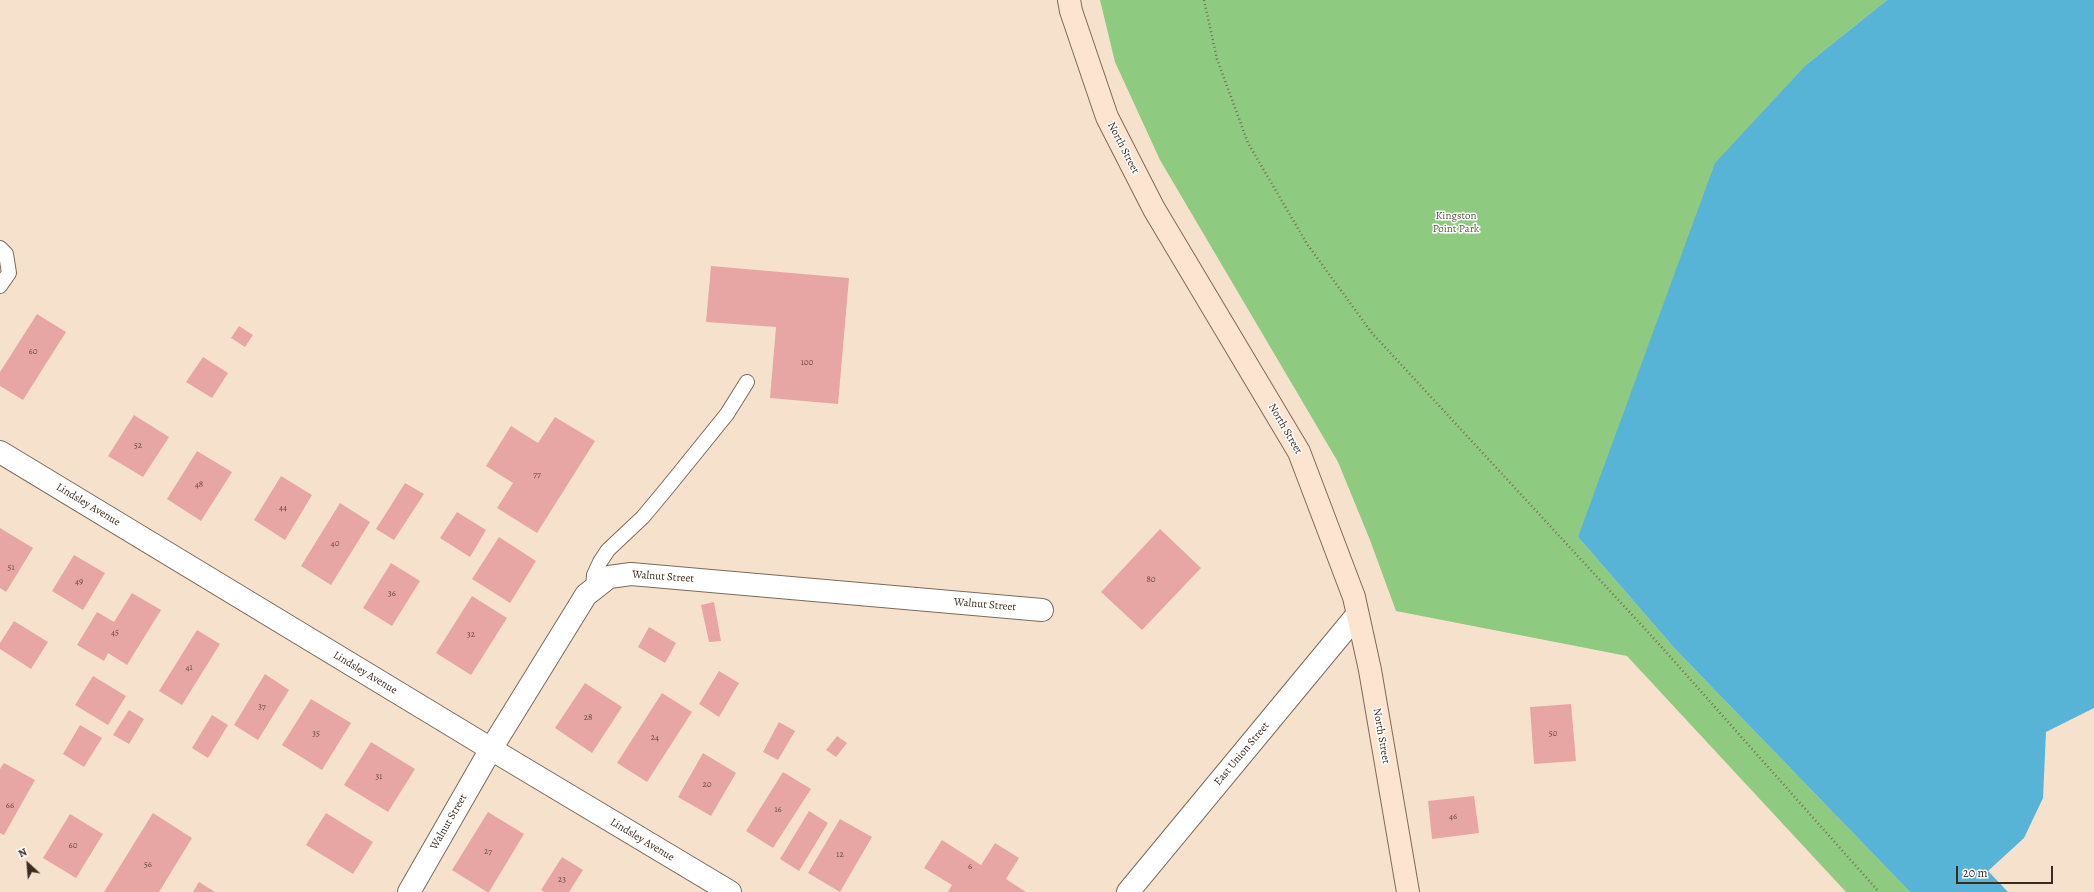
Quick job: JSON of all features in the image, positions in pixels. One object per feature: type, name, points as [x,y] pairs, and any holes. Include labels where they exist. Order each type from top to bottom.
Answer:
[{"type":"street","name":"North Street","points":[[1069,0],[1070,11],[1107,117],[1154,209],[1300,452],[1354,597],[1370,670],[1408,892]]},
{"type":"street","name":"Lindsley Avenue","points":[[0,452],[730,892]]},
{"type":"street","name":"Walnut Street","points":[[409,892],[491,749],[586,595],[609,577],[631,574],[1042,610]]},
{"type":"street","name":"East Union Street","points":[[1128,892],[1357,615]]},
{"type":"lane","points":[[0,248],[6,254],[9,273],[0,286]]},
{"type":"lane","points":[[593,590],[594,575],[608,550],[643,517],[668,487],[727,414],[747,382]]},
{"type":"path","points":[[1204,0],[1217,59],[1248,143],[1307,244],[1372,333],[1658,643],[1879,892]]},
{"type":"green space","name":"Kingston Point Park","points":[[1100,0],[1887,0],[1807,64],[1578,537],[1676,650],[1910,892],[1846,892],[1627,656],[1396,611],[1370,540],[1338,462],[1160,160],[1115,62]]},
{"type":"water","points":[[1887,0],[2094,0],[2094,708],[2046,732],[2043,798],[2024,838],[1988,871],[2008,892],[1910,892],[1676,650],[1578,537],[1715,163],[1807,64]]},
{"type":"building","points":[[711,266],[849,278],[838,404],[770,398],[776,327],[706,322]]},
{"type":"building","points":[[37,314],[66,332],[23,400],[0,386],[0,372]]},
{"type":"building","points":[[239,326],[253,335],[245,347],[231,338]]},
{"type":"building","points":[[203,357],[228,373],[212,398],[186,382]]},
{"type":"building","points":[[134,415],[169,437],[143,477],[108,456]]},
{"type":"building","points":[[555,417],[595,441],[537,533],[497,508],[513,483],[486,466],[511,426],[538,443]]},
{"type":"building","points":[[197,451],[232,472],[201,521],[167,499]]},
{"type":"building","points":[[281,476],[312,495],[285,540],[254,520]]},
{"type":"building","points":[[405,483],[424,494],[394,540],[376,529]]},
{"type":"building","points":[[340,503],[370,522],[331,585],[301,566]]},
{"type":"building","points":[[457,512],[486,530],[470,557],[440,538]]},
{"type":"building","points":[[0,528],[33,548],[6,592],[0,588]]},
{"type":"building","points":[[1160,529],[1201,568],[1142,630],[1101,592]]},
{"type":"building","points":[[499,537],[536,561],[510,603],[472,579]]},
{"type":"building","points":[[74,555],[105,573],[83,610],[52,591]]},
{"type":"building","points":[[391,563],[420,581],[392,626],[363,608]]},
{"type":"building","points":[[132,593],[161,610],[127,665],[108,653],[104,661],[77,645],[97,612],[114,622]]},
{"type":"building","points":[[472,596],[507,618],[471,675],[436,653]]},
{"type":"building","points":[[714,602],[721,641],[709,642],[701,605]]},
{"type":"building","points":[[14,621],[48,642],[31,669],[0,649],[0,643]]},
{"type":"building","points":[[649,627],[676,643],[665,663],[638,647]]},
{"type":"building","points":[[197,630],[220,644],[182,705],[159,691]]},
{"type":"building","points":[[719,671],[739,683],[719,717],[699,704]]},
{"type":"building","points":[[265,674],[289,690],[258,740],[234,725]]},
{"type":"building","points":[[93,676],[126,696],[108,725],[75,705]]},
{"type":"building","points":[[585,683],[622,707],[592,753],[555,728]]},
{"type":"building","points":[[662,693],[692,712],[647,782],[617,763]]},
{"type":"building","points":[[311,699],[351,723],[322,770],[282,745]]},
{"type":"building","points":[[1571,704],[1576,761],[1534,764],[1530,707]]},
{"type":"building","points":[[129,710],[144,719],[129,744],[113,735]]},
{"type":"building","points":[[212,715],[228,725],[208,758],[192,748]]},
{"type":"building","points":[[779,722],[795,731],[778,760],[763,752]]},
{"type":"building","points":[[80,725],[102,738],[84,767],[63,754]]},
{"type":"building","points":[[837,736],[847,743],[836,757],[826,750]]},
{"type":"building","points":[[371,742],[415,769],[388,812],[344,785]]},
{"type":"building","points":[[703,753],[736,773],[711,816],[678,797]]},
{"type":"building","points":[[4,763],[35,780],[4,835],[0,833],[0,769]]},
{"type":"building","points":[[783,772],[811,789],[773,848],[746,831]]},
{"type":"building","points":[[1474,796],[1479,833],[1432,839],[1428,801]]},
{"type":"building","points":[[809,811],[828,823],[799,871],[780,859]]},
{"type":"building","points":[[488,812],[524,834],[489,892],[487,892],[452,870]]},
{"type":"building","points":[[153,813],[192,838],[159,892],[104,892]]},
{"type":"building","points":[[326,813],[373,842],[353,874],[306,845]]},
{"type":"building","points":[[70,814],[103,834],[76,878],[43,858]]},
{"type":"building","points":[[840,819],[872,837],[840,892],[808,873]]},
{"type":"building","points":[[942,840],[981,865],[995,843],[1019,858],[1006,879],[1026,892],[948,892],[952,885],[924,868]]},
{"type":"building","points":[[562,857],[583,870],[569,892],[544,892],[541,890]]},
{"type":"building","points":[[199,882],[215,892],[193,892]]}]
